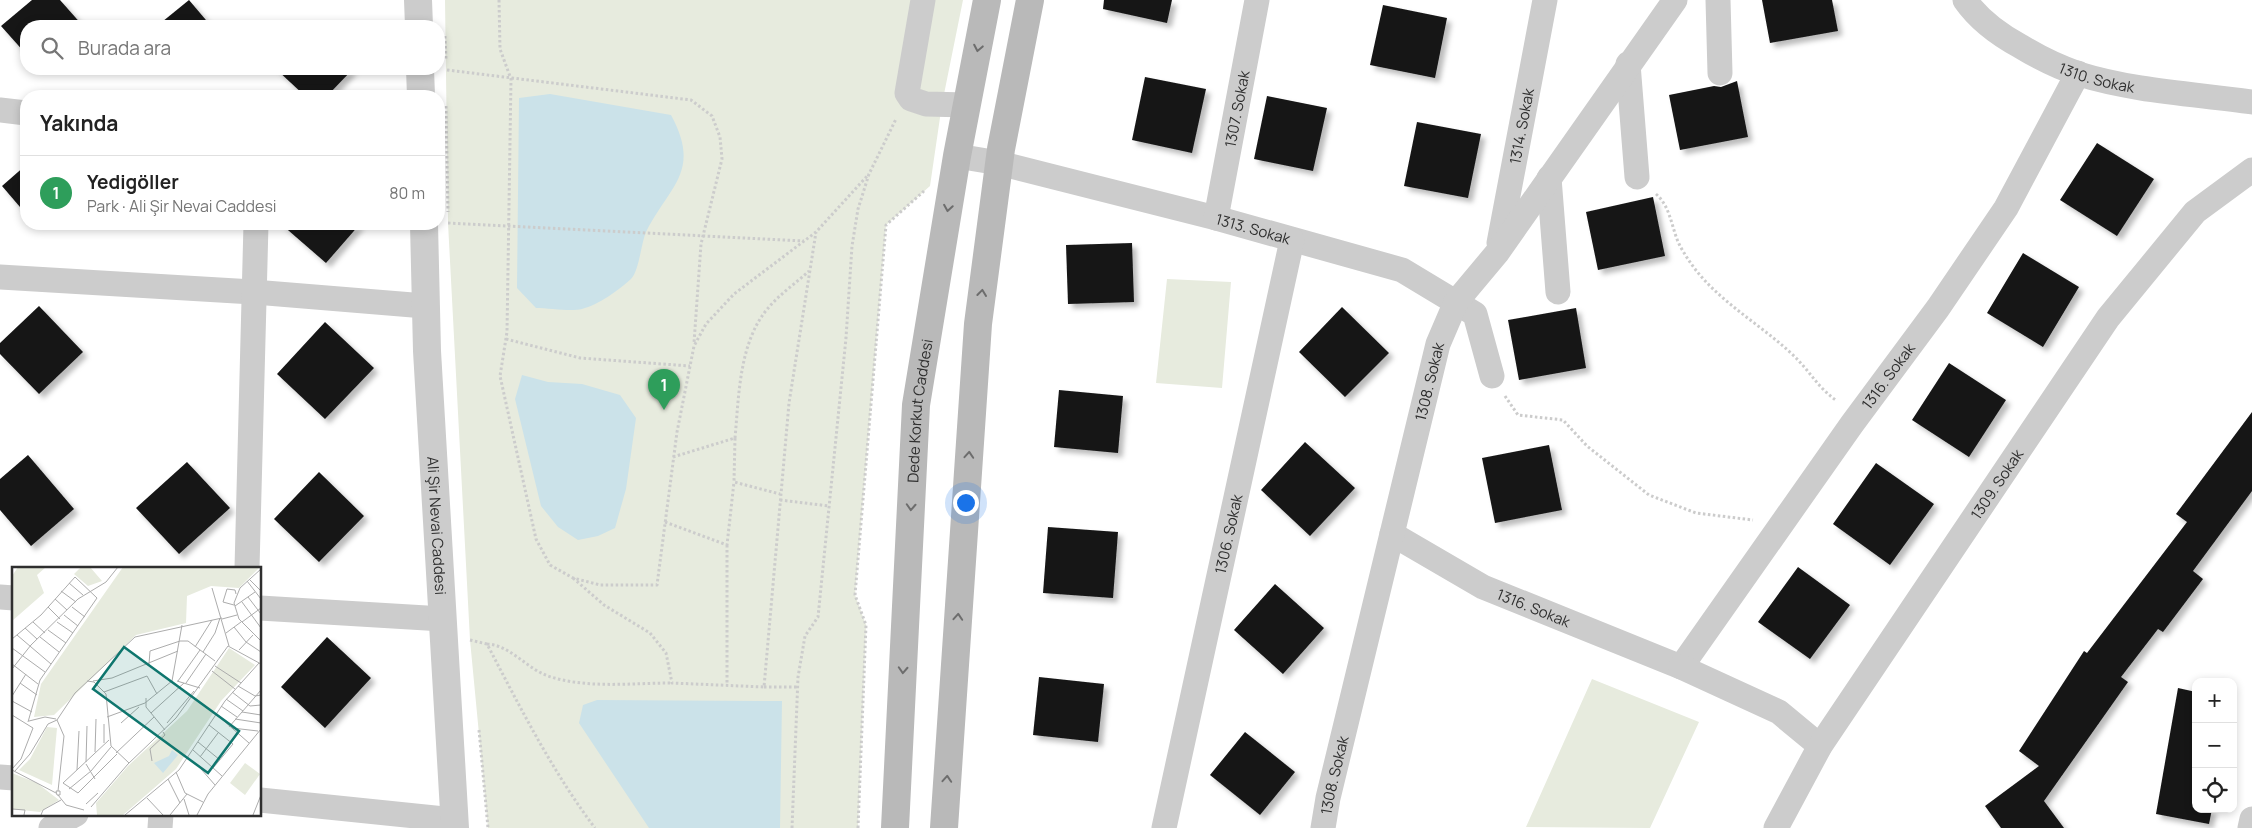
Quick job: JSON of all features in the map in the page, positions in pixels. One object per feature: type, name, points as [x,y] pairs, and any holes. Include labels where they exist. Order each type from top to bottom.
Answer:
[{"type":"main road","name":"Dede Korkut Caddesi","points":[[895,828],[916,406],[957,156],[987,0]]},
{"type":"main road","points":[[944,828],[978,324],[999,164],[1030,0]]},
{"type":"street","points":[[418,0],[429,20]]},
{"type":"street","points":[[923,0],[907,93],[911,99],[926,104],[967,105]]},
{"type":"street","name":"1307. Sokak","points":[[1216,218],[1257,0]]},
{"type":"street","name":"1314. Sokak","points":[[1497,253],[1545,0]]},
{"type":"street","name":"1308. Sokak","points":[[1323,828],[1328,798],[1438,344],[1456,302],[1497,253],[1628,64],[1675,0]]},
{"type":"street","points":[[1718,0],[1720,73]]},
{"type":"street","name":"1310. Sokak","points":[[1965,0],[1976,15],[2003,36],[2037,56],[2078,74],[2120,84],[2252,102]]},
{"type":"street","points":[[1628,64],[1637,177]]},
{"type":"street","name":"1316. Sokak","points":[[1681,667],[1858,416],[1938,308],[2006,208],[2078,74]]},
{"type":"street","points":[[433,75],[433,90]]},
{"type":"street","points":[[0,110],[20,112]]},
{"type":"street","name":"1313. Sokak","points":[[957,156],[999,164],[1216,218],[1402,270],[1475,314],[1492,376]]},
{"type":"street","name":"1309. Sokak","points":[[1776,828],[1820,746],[2108,318],[2195,212],[2252,170]]},
{"type":"street","points":[[1549,178],[1558,292]]},
{"type":"street","points":[[247,567],[252,292],[256,230]]},
{"type":"street","name":"Ali Şir Nevai Caddesi","points":[[435,230],[426,306],[442,619],[455,824]]},
{"type":"street","name":"1306. Sokak","points":[[1164,828],[1292,240]]},
{"type":"street","points":[[0,278],[252,292],[426,306]]},
{"type":"street","name":"1316. Sokak","points":[[1392,534],[1483,587],[1681,667],[1779,712],[1820,746]]},
{"type":"street","points":[[261,608],[442,619]]},
{"type":"street","points":[[261,800],[455,824]]},
{"type":"street","points":[[51,828],[72,816]]},
{"type":"street","points":[[2250,828],[2252,818]]},
{"type":"path","points":[[500,0],[500,49],[511,79],[506,339],[500,376],[536,539],[550,565],[572,578],[604,606],[650,633],[666,653],[672,684]]},
{"type":"path","points":[[445,71],[691,100],[712,116],[720,137],[722,159],[701,244],[694,346],[673,457],[657,585],[600,584],[572,578]]},
{"type":"path","points":[[440,75],[446,80]]},
{"type":"path","points":[[792,828],[797,687],[805,636],[818,617],[846,338],[852,246],[858,209],[870,174],[907,93]]},
{"type":"path","points":[[694,346],[706,324],[734,294],[816,232],[870,174]]},
{"type":"path","points":[[1637,177],[1665,202],[1682,250],[1708,286],[1794,355],[1823,391],[1858,416]]},
{"type":"path","points":[[858,828],[866,625],[855,595],[886,225],[930,186]]},
{"type":"path","points":[[445,223],[804,241]]},
{"type":"path","points":[[445,230],[449,233]]},
{"type":"path","points":[[764,687],[788,403],[816,232]]},
{"type":"path","points":[[727,686],[727,545],[734,482],[735,438],[740,392],[749,340],[768,307],[810,271]]},
{"type":"path","points":[[506,339],[580,358],[690,366]]},
{"type":"path","points":[[1492,376],[1518,415],[1563,420],[1587,446],[1649,496],[1696,513],[1747,519],[1784,520]]},
{"type":"path","points":[[673,457],[735,438]]},
{"type":"path","points":[[734,482],[780,494]]},
{"type":"path","points":[[780,500],[829,506]]},
{"type":"path","points":[[665,522],[727,545]]},
{"type":"path","points":[[470,630],[471,650]]},
{"type":"path","points":[[470,640],[487,644],[498,644],[547,676],[579,683],[797,687]]},
{"type":"path","points":[[487,644],[564,785],[594,826],[589,828]]},
{"type":"path","points":[[478,729],[488,828]]},
{"type":"shaded area","points":[[445,0],[963,0],[942,104],[930,186],[886,225],[855,595],[866,625],[858,828],[488,828],[470,640],[448,223]]},
{"type":"shaded area","points":[[1167,279],[1231,282],[1222,388],[1156,383]]},
{"type":"shaded area","points":[[1592,679],[1699,722],[1650,828],[1526,827]]},
{"type":"water","points":[[550,94],[671,115],[680,135],[683,151],[683,165],[679,178],[646,232],[634,275],[608,297],[577,310],[536,308],[517,288],[519,98]]},
{"type":"water","points":[[522,375],[548,382],[582,384],[620,395],[636,418],[626,489],[615,528],[598,536],[578,540],[558,527],[541,506],[515,399]]},
{"type":"water","points":[[597,700],[782,701],[780,828],[649,828],[579,723],[583,705]]},
{"type":"building","points":[[32,0],[60,0],[78,20],[20,20],[20,47],[1,26]]},
{"type":"building","points":[[189,0],[206,20],[164,20]]},
{"type":"building","points":[[1104,0],[1172,0],[1167,23],[1103,9]]},
{"type":"building","points":[[1762,0],[1832,0],[1838,31],[1770,43]]},
{"type":"building","points":[[1383,5],[1447,18],[1435,78],[1370,65]]},
{"type":"building","points":[[282,75],[347,75],[333,90],[299,90]]},
{"type":"building","points":[[1145,77],[1206,89],[1192,153],[1132,140]]},
{"type":"building","points":[[1737,81],[1748,137],[1680,150],[1669,95],[1714,86],[1721,87]]},
{"type":"building","points":[[1267,96],[1327,108],[1313,171],[1254,159]]},
{"type":"building","points":[[1417,122],[1481,134],[1468,198],[1404,186]]},
{"type":"building","points":[[2097,143],[2154,179],[2117,236],[2060,200]]},
{"type":"building","points":[[20,170],[20,207],[2,186]]},
{"type":"building","points":[[1653,197],[1665,256],[1598,270],[1586,212]]},
{"type":"building","points":[[288,230],[355,230],[326,263]]},
{"type":"building","points":[[1132,243],[1134,302],[1068,304],[1066,245]]},
{"type":"building","points":[[2023,253],[2079,287],[2043,347],[1987,313]]},
{"type":"building","points":[[39,306],[83,352],[39,394],[0,354],[0,343]]},
{"type":"building","points":[[1342,307],[1389,353],[1345,397],[1299,352]]},
{"type":"building","points":[[1576,308],[1586,368],[1519,380],[1508,320]]},
{"type":"building","points":[[325,322],[374,368],[325,419],[277,374]]},
{"type":"building","points":[[1949,363],[2006,400],[1969,457],[1912,420]]},
{"type":"building","points":[[1059,390],[1123,396],[1118,453],[1054,447]]},
{"type":"building","points":[[2252,412],[2252,491],[2193,571],[2203,579],[2163,632],[2158,629],[2121,677],[2128,682],[2044,801],[2064,828],[2001,828],[1985,806],[2039,766],[2019,751],[2084,651],[2087,653],[2187,522],[2176,514]]},
{"type":"building","points":[[1305,442],[1355,488],[1310,536],[1261,490]]},
{"type":"building","points":[[1549,445],[1562,510],[1495,523],[1482,458]]},
{"type":"building","points":[[28,455],[74,509],[31,546],[0,510],[0,479]]},
{"type":"building","points":[[187,462],[230,508],[179,554],[136,508]]},
{"type":"building","points":[[1876,463],[1934,504],[1890,565],[1833,524]]},
{"type":"building","points":[[319,472],[364,516],[319,562],[274,519]]},
{"type":"building","points":[[1048,527],[1118,532],[1113,598],[1043,593]]},
{"type":"building","points":[[1798,567],[1850,605],[1810,659],[1758,622]]},
{"type":"building","points":[[1275,584],[1324,628],[1283,674],[1234,630]]},
{"type":"building","points":[[327,637],[371,678],[325,728],[281,687]]},
{"type":"building","points":[[1039,677],[1104,684],[1098,742],[1033,735]]},
{"type":"building","points":[[2178,688],[2192,691],[2192,813],[2211,813],[2209,824],[2156,814]]},
{"type":"building","points":[[1245,732],[1295,772],[1260,815],[1210,775]]},
{"type":"place","name":"Yedigöller","points":[[664,410]]}]
